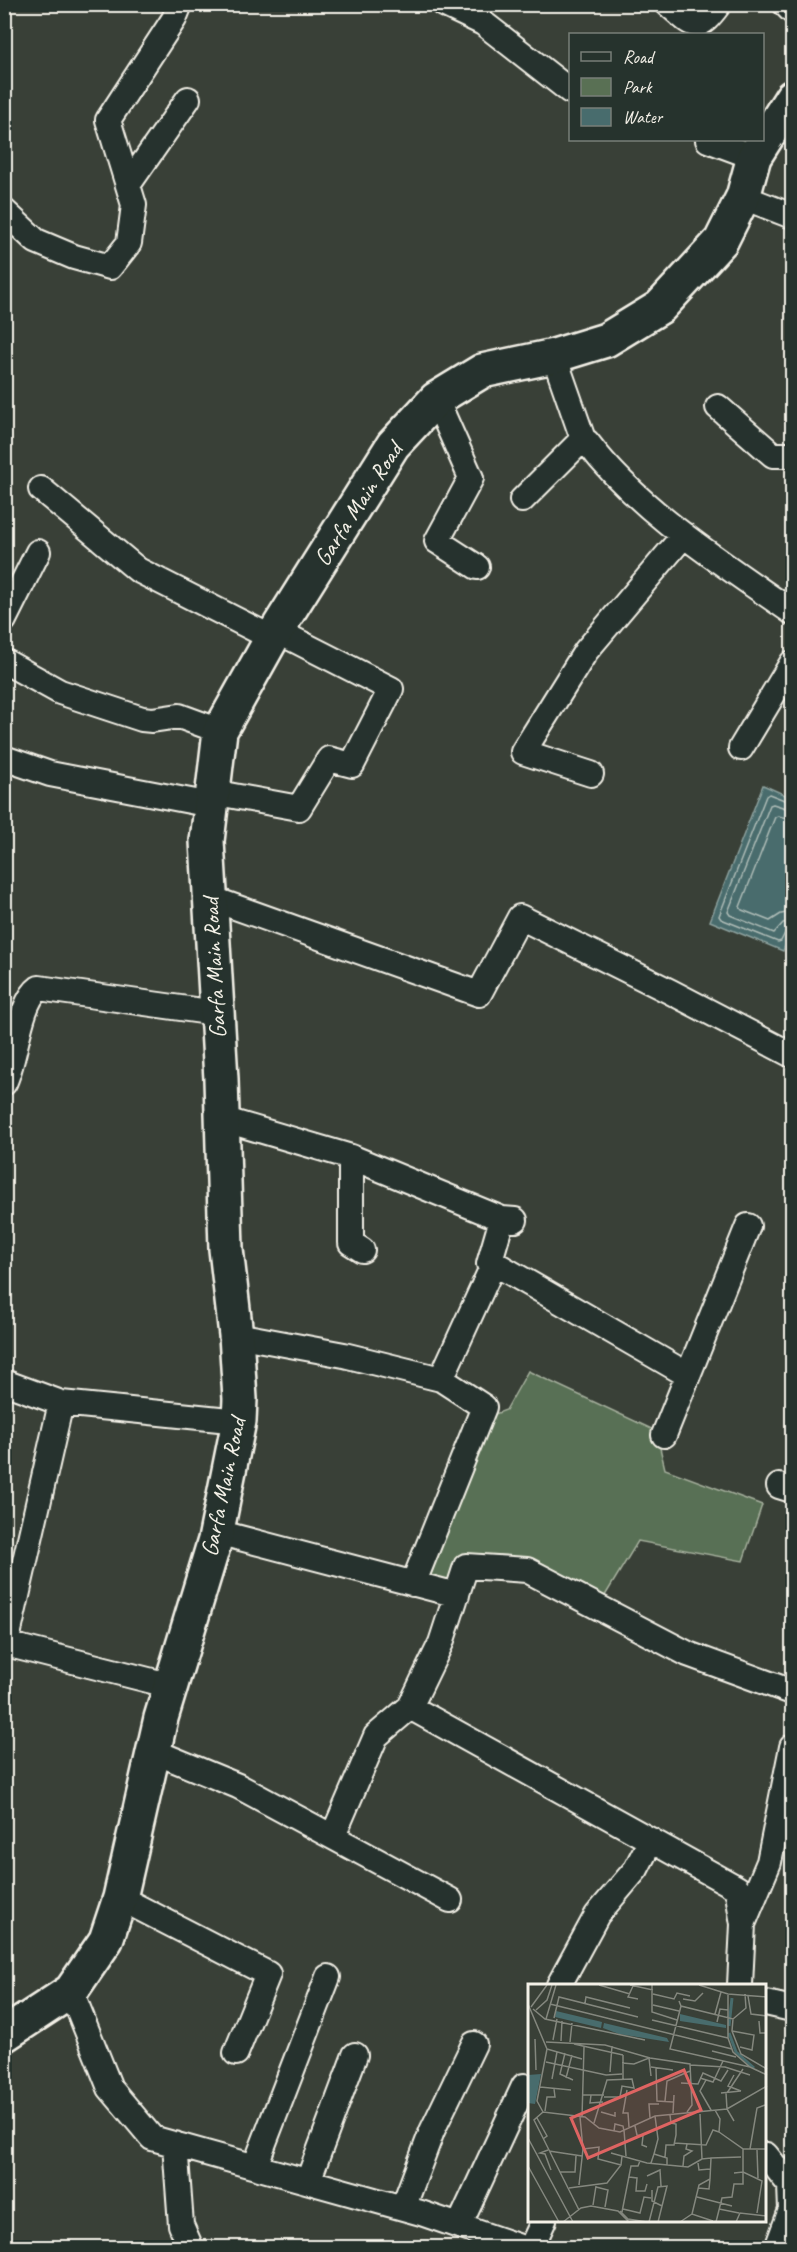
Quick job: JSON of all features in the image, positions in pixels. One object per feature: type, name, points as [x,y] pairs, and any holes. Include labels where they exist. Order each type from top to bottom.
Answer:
[{"type":"main road","name":"Garfa Main Road","points":[[764,140],[792,97]]},
{"type":"main road","name":"Garfa Main Road","points":[[4,2035],[71,1991],[106,1940],[120,1898],[161,1718],[217,1532],[239,1421],[236,1335],[226,1249],[222,1119],[207,841],[220,731],[275,634],[393,445],[436,399],[482,371],[554,356],[606,340],[660,307],[721,241],[743,197],[753,157],[763,141]]},
{"type":"street","points":[[4,211],[36,241],[74,257],[110,267],[129,243],[134,205],[108,120],[174,19],[180,4]]},
{"type":"street","points":[[443,4],[483,23],[569,90]]},
{"type":"street","points":[[668,4],[691,24],[700,25],[719,4]]},
{"type":"street","points":[[785,4],[792,10]]},
{"type":"street","points":[[128,185],[188,99]]},
{"type":"street","points":[[711,141],[753,157]]},
{"type":"street","points":[[743,197],[792,216]]},
{"type":"street","points":[[554,356],[584,440],[607,469],[684,535],[792,612]]},
{"type":"street","points":[[436,399],[471,478],[437,541],[477,567]]},
{"type":"street","points":[[718,407],[773,455],[792,454]]},
{"type":"street","points":[[522,500],[584,440]]},
{"type":"street","points":[[4,758],[50,774],[212,799],[299,808],[329,759],[352,765],[391,689],[138,570],[41,489]]},
{"type":"street","points":[[591,774],[524,752],[586,651],[684,535]]},
{"type":"street","points":[[4,620],[38,552]]},
{"type":"street","points":[[4,661],[60,692],[142,719],[152,720],[179,716],[220,731]]},
{"type":"street","points":[[741,748],[792,663]]},
{"type":"street","points":[[210,898],[480,994],[520,917],[792,1055]]},
{"type":"street","points":[[4,1083],[26,1009],[33,993],[39,988],[216,1013]]},
{"type":"street","points":[[222,1119],[351,1157],[509,1220],[489,1264],[494,1263],[688,1375]]},
{"type":"street","points":[[351,1157],[351,1243],[362,1250]]},
{"type":"street","points":[[664,1434],[748,1226]]},
{"type":"street","points":[[441,1379],[494,1263]]},
{"type":"street","points":[[236,1335],[344,1355],[441,1379],[484,1407],[413,1584]]},
{"type":"street","points":[[4,1382],[61,1403],[239,1421]]},
{"type":"street","points":[[61,1403],[5,1646],[172,1686]]},
{"type":"street","points":[[217,1532],[457,1595]]},
{"type":"street","points":[[333,1836],[376,1736],[410,1707],[441,1643],[466,1566],[527,1570],[688,1654],[792,1692]]},
{"type":"street","points":[[410,1707],[737,1888],[743,1924],[740,1984]]},
{"type":"street","points":[[743,1924],[769,1862],[792,1747]]},
{"type":"street","points":[[153,1751],[238,1786],[450,1900]]},
{"type":"street","points":[[560,1984],[597,1915],[636,1869],[651,1840]]},
{"type":"street","points":[[120,1898],[268,1974],[236,2053]]},
{"type":"street","points":[[255,2166],[328,1977]]},
{"type":"street","points":[[71,1991],[110,2088],[152,2138],[403,2208],[523,2247]]},
{"type":"street","points":[[767,2003],[792,2009]]},
{"type":"street","points":[[403,2208],[432,2131],[474,2044]]},
{"type":"street","points":[[308,2181],[355,2055]]},
{"type":"street","points":[[459,2226],[524,2086]]},
{"type":"street","points":[[175,2144],[181,2225],[191,2247]]},
{"type":"street","points":[[767,2157],[790,2185],[791,2210],[777,2247]]},
{"type":"street","points":[[531,2247],[543,2222]]},
{"type":"green space","points":[[528,1371],[656,1431],[665,1469],[762,1505],[743,1561],[638,1541],[603,1599],[471,1558],[452,1587],[426,1579],[487,1417],[506,1410]]},
{"type":"water","points":[[763,785],[792,798],[792,929],[783,951],[710,921]]}]
